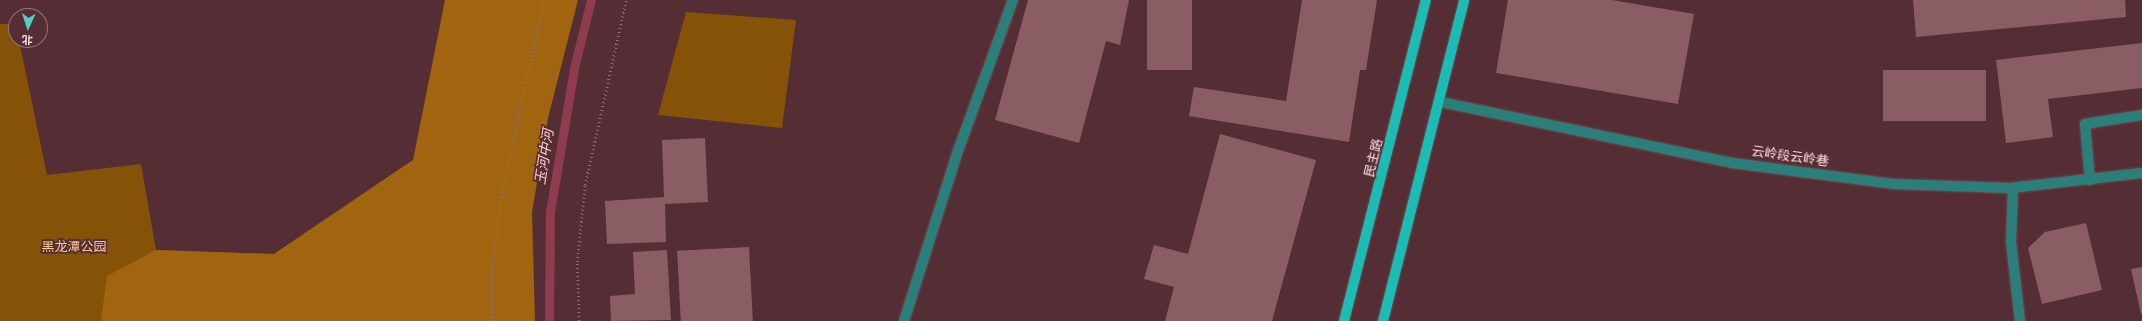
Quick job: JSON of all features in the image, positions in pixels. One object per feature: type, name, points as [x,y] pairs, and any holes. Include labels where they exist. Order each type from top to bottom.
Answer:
[{"type":"main road","name":"民主路","points":[[1344,321],[1426,0]]},
{"type":"main road","points":[[1383,321],[1440,102],[1464,0]]},
{"type":"street","points":[[904,321],[958,151],[1013,0]]},
{"type":"street","name":"云岭段云岭巷","points":[[1440,102],[1732,163],[1893,184],[2013,188],[2142,173]]},
{"type":"street","points":[[2090,180],[2085,124],[2142,115]]},
{"type":"street","points":[[2013,188],[2011,242],[2020,321]]},
{"type":"path","points":[[492,321],[491,277],[501,197],[544,0]]},
{"type":"path","points":[[579,321],[577,262],[585,185],[626,0]]},
{"type":"green space","points":[[686,12],[796,20],[782,128],[658,115]]},
{"type":"green space","name":"黑龙潭公园","points":[[0,24],[8,24],[8,48],[21,48],[47,175],[141,164],[156,250],[274,254],[413,160],[468,321],[0,321]]},
{"type":"shaded area","points":[[445,0],[578,0],[548,118],[532,212],[535,321],[101,321],[107,276],[156,250],[274,254],[413,160]]},
{"type":"building","points":[[1028,0],[1129,0],[1120,45],[1106,41],[1079,143],[995,120]]},
{"type":"building","points":[[1147,0],[1192,0],[1192,70],[1147,70]]},
{"type":"building","points":[[1302,0],[1377,0],[1366,70],[1360,70],[1349,142],[1189,116],[1194,87],[1286,101]]},
{"type":"building","points":[[1508,0],[1612,0],[1694,14],[1678,104],[1496,73]]},
{"type":"building","points":[[1913,0],[2125,0],[2126,17],[1916,37]]},
{"type":"building","points":[[2142,43],[2142,88],[2048,99],[2053,137],[2006,143],[1996,60]]},
{"type":"building","points":[[1883,70],[1986,70],[1986,121],[1883,121]]},
{"type":"building","points":[[1220,134],[1316,160],[1272,321],[1165,321],[1174,287],[1144,279],[1154,245],[1188,254]]},
{"type":"building","points":[[705,138],[708,202],[665,204],[666,242],[607,244],[605,201],[664,197],[662,140]]},
{"type":"building","points":[[2086,223],[2102,290],[2042,304],[2028,248],[2045,232]]},
{"type":"building","points":[[749,247],[753,321],[681,321],[677,251]]},
{"type":"building","points":[[667,250],[671,320],[611,321],[610,296],[635,294],[633,252]]},
{"type":"building","points":[[2142,267],[2142,314],[2141,314],[2131,269]]},
{"type":"waterway","name":"玉河中河","points":[[549,321],[550,212],[574,68],[591,0]]}]
